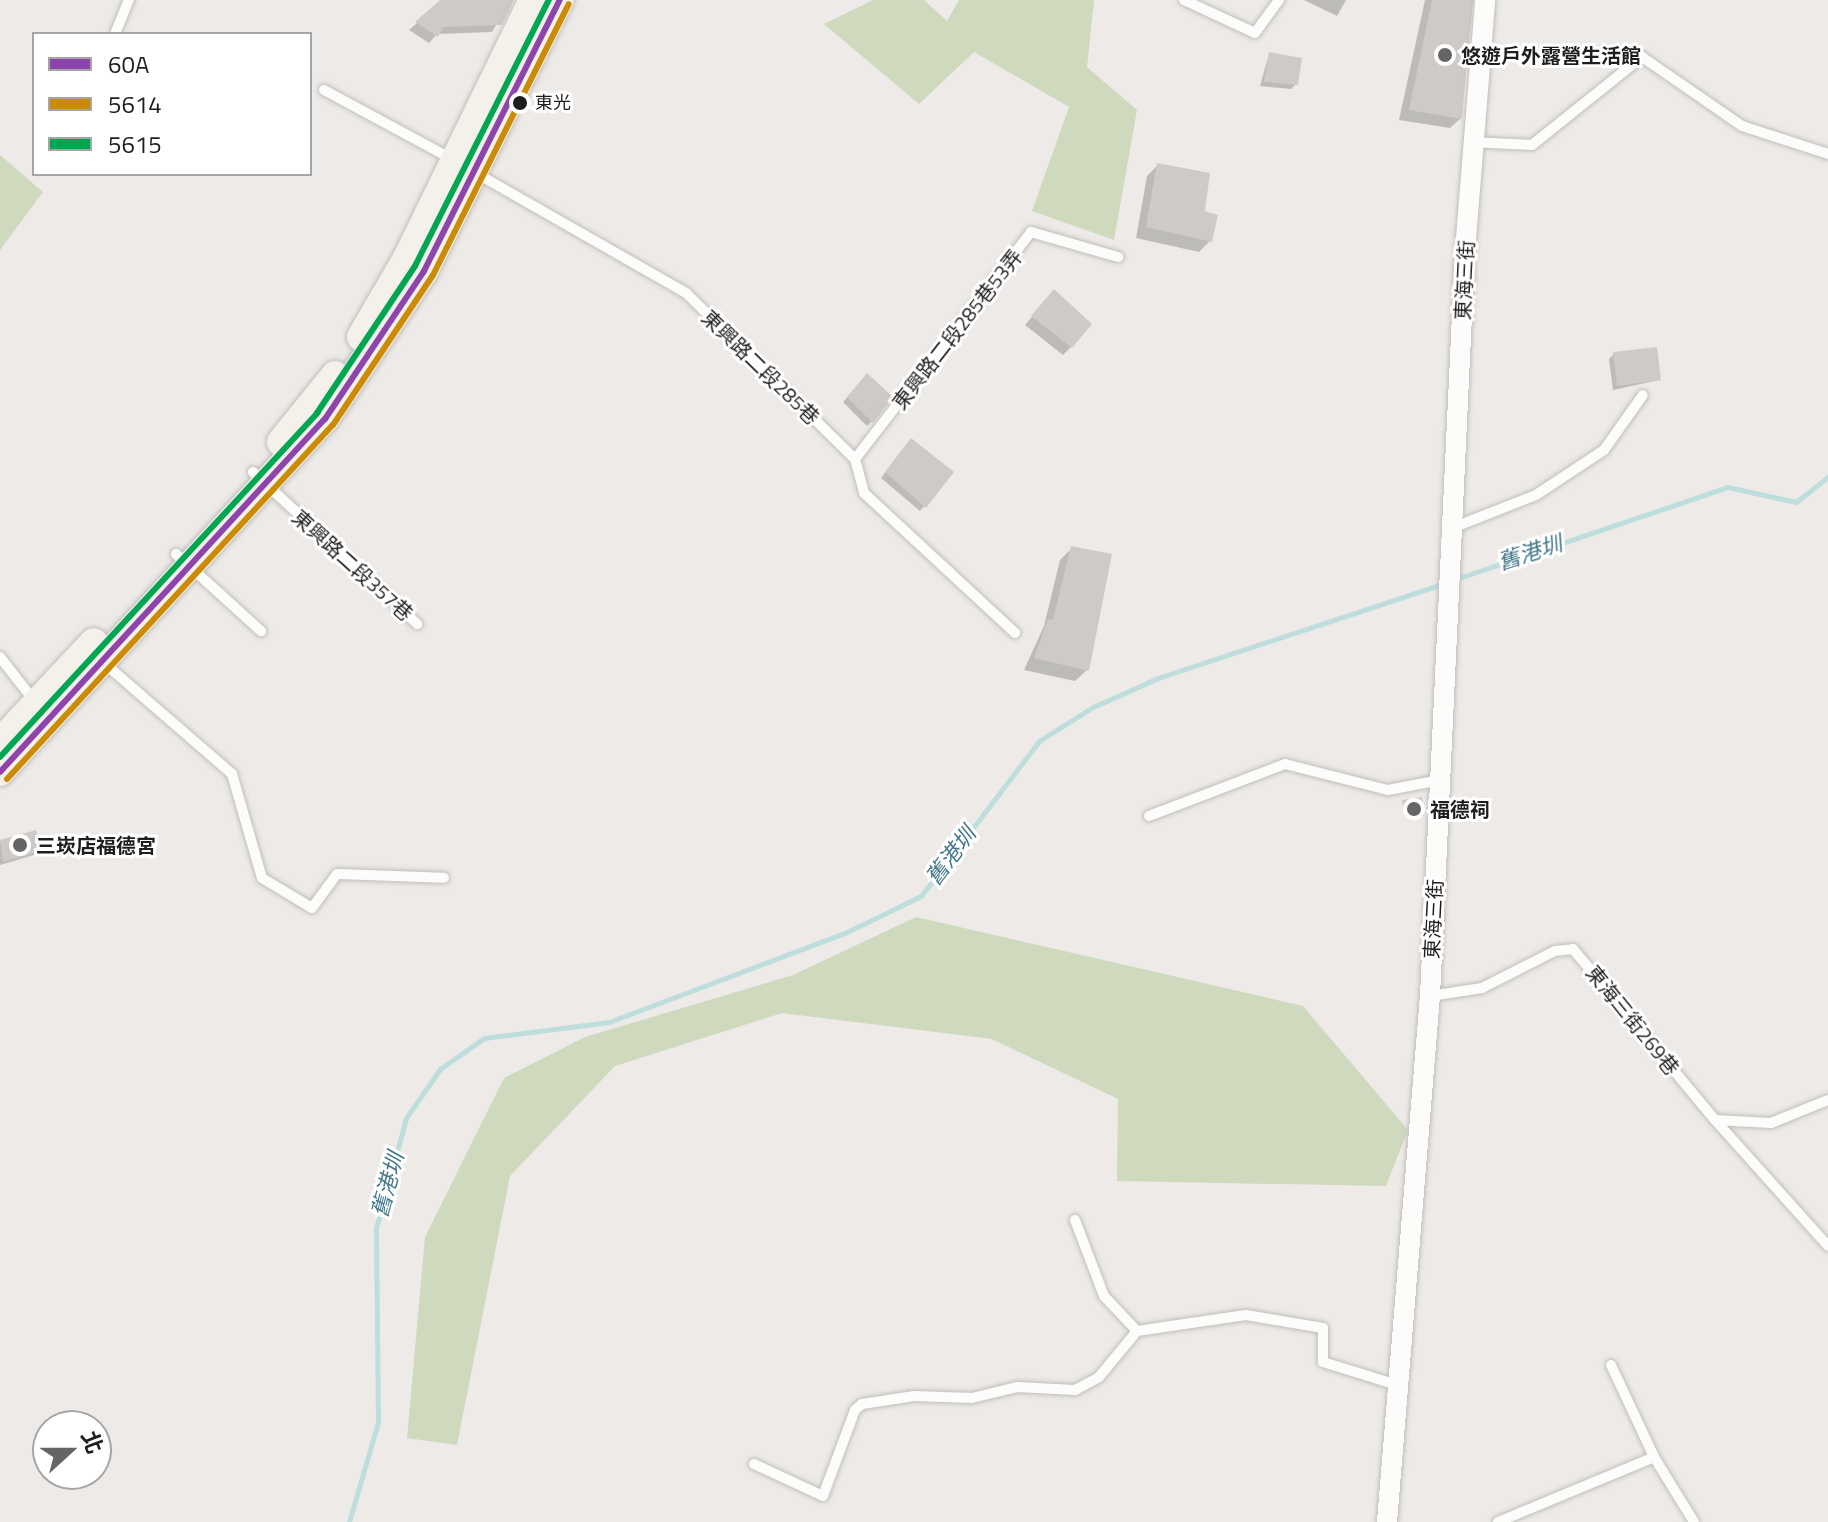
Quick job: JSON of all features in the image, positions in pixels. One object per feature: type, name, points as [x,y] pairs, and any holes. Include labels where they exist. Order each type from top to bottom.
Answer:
[{"type":"main road","points":[[464,166],[533,0]]},
{"type":"main road","points":[[0,772],[43,712],[260,479],[350,355],[560,0]]},
{"type":"main road","points":[[0,742],[43,712]]},
{"type":"street","name":"東海三街","points":[[1387,1522],[1401,1386],[1430,996],[1450,602],[1449,560],[1472,142],[1485,0]]},
{"type":"lane","points":[[116,32],[129,0]]},
{"type":"lane","points":[[1184,0],[1255,33],[1279,0]]},
{"type":"lane","points":[[1472,142],[1532,145],[1642,57],[1742,126],[1828,154]]},
{"type":"lane","name":"東興路二段285巷","points":[[324,90],[686,293],[855,459],[864,493],[1015,633]]},
{"type":"lane","name":"東興路二段285巷53弄","points":[[855,459],[1031,232],[1118,257]]},
{"type":"lane","points":[[1452,528],[1536,495],[1604,450],[1643,395]]},
{"type":"lane","name":"東興路二段357巷","points":[[260,479],[417,624]]},
{"type":"lane","points":[[184,560],[261,631]]},
{"type":"lane","points":[[96,655],[232,774],[262,878],[312,908],[337,874],[444,878]]},
{"type":"lane","points":[[0,657],[43,712]]},
{"type":"lane","points":[[1149,816],[1285,764],[1388,790],[1440,780]]},
{"type":"lane","name":"東海三街269巷","points":[[1430,996],[1482,988],[1555,951],[1573,949],[1715,1120]]},
{"type":"lane","points":[[1715,1120],[1771,1123],[1828,1100]]},
{"type":"lane","points":[[1715,1120],[1828,1246]]},
{"type":"lane","points":[[1075,1220],[1104,1296],[1137,1331]]},
{"type":"lane","points":[[754,1464],[823,1496],[855,1410],[862,1404],[914,1396],[972,1398],[1017,1387],[1075,1390],[1099,1377],[1137,1331],[1246,1315],[1323,1328],[1323,1362],[1401,1386]]},
{"type":"lane","points":[[1611,1365],[1654,1457],[1694,1522]]},
{"type":"lane","points":[[1498,1522],[1654,1457]]},
{"type":"green space","points":[[873,0],[924,0],[947,21],[959,0],[1094,0],[1087,67],[1137,110],[1114,240],[1032,211],[1069,107],[974,52],[919,104],[824,24]]},
{"type":"green space","points":[[0,155],[43,192],[0,250]]},
{"type":"green space","points":[[916,917],[1303,1006],[1408,1130],[1386,1186],[1117,1181],[1118,1099],[992,1039],[782,1013],[615,1066],[510,1176],[457,1445],[407,1438],[425,1237],[504,1078],[585,1037],[793,975]]},
{"type":"building","points":[[440,0],[514,0],[502,25],[443,27],[438,37],[415,22]]},
{"type":"building","name":"悠遊戶外露營生活館","points":[[1432,0],[1472,0],[1462,119],[1409,110]]},
{"type":"building","points":[[1269,52],[1302,58],[1298,85],[1264,82]]},
{"type":"building","points":[[1157,163],[1210,173],[1205,211],[1218,215],[1212,242],[1146,227]]},
{"type":"building","points":[[1054,289],[1092,324],[1072,348],[1031,316]]},
{"type":"building","points":[[1657,347],[1661,380],[1617,386],[1613,352]]},
{"type":"building","points":[[867,373],[893,397],[873,423],[847,397]]},
{"type":"building","points":[[911,438],[954,472],[926,508],[885,472]]},
{"type":"building","points":[[1071,546],[1112,554],[1089,671],[1034,658],[1048,619],[1053,620]]},
{"type":"building","name":"福德祠","points":[[1422,797],[1425,813],[1405,816],[1402,800]]},
{"type":"building","name":"三崁店福德宮","points":[[36,830],[41,851],[3,862],[0,840]]},
{"type":"waterway","name":"舊港圳","points":[[1456,579],[1728,487],[1796,502],[1828,477]]},
{"type":"waterway","name":"舊港圳","points":[[349,1522],[378,1422],[376,1228],[406,1118],[440,1069],[484,1038],[609,1022],[845,933],[921,896],[1039,741],[1093,707],[1158,678],[1443,584]]},
{"type":"transit line","name":"5615","points":[[0,757],[317,413],[415,266],[549,0]]},
{"type":"transit line","name":"60A","points":[[0,772],[325,419],[424,271],[560,0]]},
{"type":"transit line","name":"5614","points":[[7,779],[333,425],[433,275],[569,4]]},
{"type":"place","name":"悠遊戶外露營生活館","points":[[1445,55]]},
{"type":"place","name":"東光","points":[[520,103]]},
{"type":"place","name":"福德祠","points":[[1414,809]]},
{"type":"place","name":"三崁店福德宮","points":[[20,845]]}]
